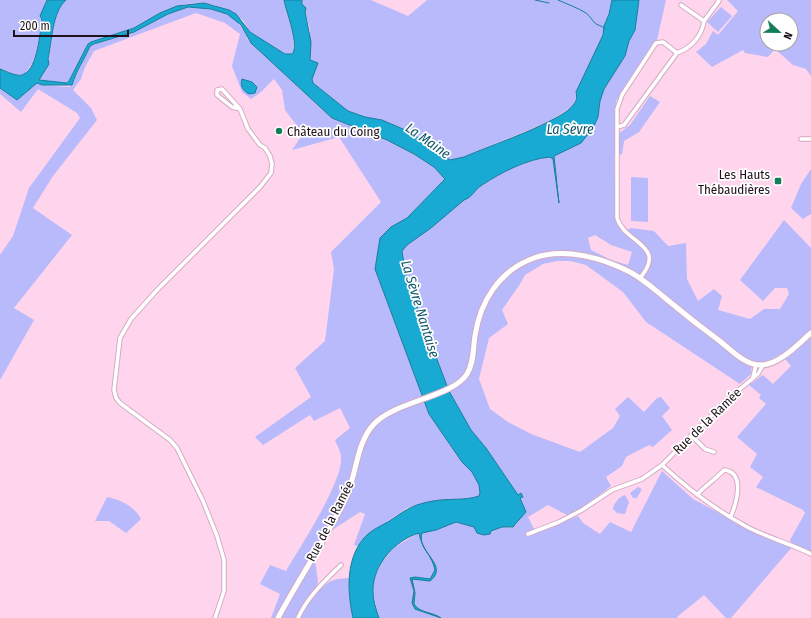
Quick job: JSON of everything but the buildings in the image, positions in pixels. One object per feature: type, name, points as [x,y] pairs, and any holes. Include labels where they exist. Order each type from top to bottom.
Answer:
[{"type":"main road","name":"Rue de la Ramée","points":[[278,618],[346,497],[366,434],[377,421],[386,414],[454,386],[465,378],[470,369],[477,323],[487,297],[502,278],[520,265],[537,257],[572,254],[620,268],[640,278]]},
{"type":"main road","points":[[640,278],[736,355],[756,365],[763,365],[775,360],[811,333]]},
{"type":"street","points":[[617,126],[624,125],[677,53],[689,49],[703,28],[704,21],[719,1],[718,0]]},
{"type":"street","points":[[681,5],[704,21]]},
{"type":"street","points":[[640,278],[649,264],[648,252],[642,244],[622,229],[617,218],[618,101],[656,43],[663,42],[677,53]]},
{"type":"street","points":[[215,618],[224,591],[224,560],[218,536],[203,501],[178,448],[170,440],[120,403],[116,398],[114,390],[120,338],[130,319],[260,187],[271,173],[272,164],[270,156],[248,129],[240,109],[222,89],[217,90],[217,95],[232,107],[240,109]]},
{"type":"street","points":[[801,139],[811,139]]},
{"type":"street","name":"Rue de la Ramée","points":[[753,377],[756,365]]},
{"type":"street","name":"Rue de la Ramée","points":[[528,534],[559,522],[582,510],[612,490],[642,479],[662,466],[727,400],[758,374],[763,365]]},
{"type":"street","points":[[691,436],[705,449],[714,452]]},
{"type":"street","points":[[662,466],[697,495],[753,530],[792,544],[811,554]]},
{"type":"street","points":[[697,495],[704,486],[715,480],[724,470],[732,473],[737,479],[737,492],[731,516]]},
{"type":"street","points":[[298,618],[304,604],[316,588],[341,565]]},
{"type":"shaded area","points":[[0,0],[47,0],[38,48],[30,66],[24,74],[16,75],[0,69]]},
{"type":"shaded area","points":[[66,0],[284,0],[293,36],[294,53],[287,55],[250,32],[243,20],[215,5],[198,3],[186,4],[169,9],[134,28],[88,44],[68,83],[43,82],[39,80],[49,57],[56,19],[61,5]]},
{"type":"shaded area","points":[[302,0],[371,0],[408,16],[427,0],[612,0],[603,35],[577,92],[574,105],[550,121],[451,161],[410,132],[382,120],[365,117],[348,111],[313,83],[312,79],[317,63],[310,60],[310,30]]},
{"type":"shaded area","points":[[639,0],[666,0],[657,40],[616,101],[615,136],[630,125],[650,96],[660,102],[639,132],[624,141],[622,154],[614,156],[616,219],[622,233],[631,228],[654,231],[668,246],[686,243],[687,279],[698,301],[714,289],[722,296],[718,310],[750,319],[764,309],[780,309],[789,294],[787,288],[775,288],[763,301],[740,280],[784,220],[811,248],[811,556],[793,546],[731,618],[726,618],[704,595],[677,617],[678,618],[379,618],[373,592],[374,579],[382,562],[395,547],[418,533],[436,530],[456,522],[491,531],[502,527],[511,528],[516,525],[526,512],[520,498],[523,496],[521,494],[518,495],[486,448],[471,430],[449,391],[422,321],[405,270],[402,251],[403,248],[431,228],[464,200],[469,198],[478,188],[495,175],[532,160],[550,157],[553,159],[560,202],[554,156],[598,117],[600,101],[604,89],[625,56],[629,41],[635,30]],"holes":[[[595,235],[611,245],[632,252],[628,265],[611,260],[591,250],[588,238]],[[557,261],[570,261],[586,265],[623,292],[646,322],[740,384],[751,374],[752,362],[767,362],[781,354],[791,366],[773,384],[763,375],[749,385],[761,395],[759,398],[766,404],[737,437],[757,454],[750,467],[763,477],[756,487],[803,510],[805,513],[790,540],[792,546],[743,526],[693,499],[662,471],[631,532],[610,522],[600,534],[583,523],[578,516],[536,533],[528,517],[548,505],[567,515],[582,508],[611,486],[606,477],[622,466],[626,457],[649,445],[653,447],[672,430],[662,416],[670,408],[661,397],[657,398],[644,412],[628,397],[615,409],[620,416],[613,428],[580,452],[531,434],[508,422],[490,409],[479,379],[489,338],[508,324],[502,310],[525,275],[543,264]]]},
{"type":"shaded area","points":[[727,0],[811,0],[811,76],[806,69],[793,65],[778,52],[799,52],[799,12],[759,12],[759,52],[772,52],[768,57],[745,53],[743,50],[712,67],[696,52],[706,44],[713,31],[718,35],[738,11]]},
{"type":"shaded area","points":[[187,7],[216,10],[232,17],[238,23],[248,40],[332,118],[387,140],[414,154],[434,167],[445,179],[407,218],[391,227],[380,238],[375,269],[429,414],[462,462],[472,472],[480,485],[480,492],[479,496],[467,499],[433,501],[407,508],[369,534],[358,546],[354,545],[365,514],[360,512],[329,532],[315,559],[318,582],[314,595],[333,580],[350,578],[349,596],[353,618],[271,618],[280,594],[260,584],[270,565],[286,571],[320,514],[336,481],[340,468],[341,455],[335,440],[350,428],[340,408],[314,421],[310,415],[263,445],[255,437],[311,397],[295,368],[325,341],[334,269],[331,252],[381,202],[339,137],[292,150],[303,134],[285,110],[282,90],[274,79],[261,92],[251,99],[242,92],[232,66],[240,34],[225,23],[196,13],[94,51],[85,67],[81,79],[73,90],[91,108],[97,120],[53,176],[33,208],[72,235],[14,308],[34,320],[0,380],[0,255],[13,236],[29,188],[80,118],[77,113],[38,89],[21,112],[0,94],[0,88],[17,100],[37,83],[42,85],[70,87],[90,46],[134,32],[168,14]]},
{"type":"shaded area","points":[[721,7],[732,16],[718,32],[707,22]]},
{"type":"shaded area","points":[[811,169],[811,214],[803,219],[791,208],[801,184]]},
{"type":"shaded area","points":[[631,177],[648,178],[648,222],[631,221]]},
{"type":"shaded area","points":[[638,487],[642,489],[637,498],[633,498],[630,493]]},
{"type":"shaded area","points":[[625,495],[629,502],[625,514],[617,513],[613,509],[614,505]]},
{"type":"shaded area","points":[[107,497],[127,504],[141,519],[126,533],[109,521],[95,521]]},
{"type":"water","name":"La Sèvre","points":[[47,0],[66,0],[61,5],[55,19],[48,59],[49,64],[39,80],[67,83],[88,44],[134,28],[160,13],[177,6],[204,3],[229,10],[236,14],[250,32],[285,54],[292,54],[294,50],[294,37],[284,0],[302,0],[302,4],[306,8],[305,12],[311,42],[310,60],[318,63],[312,79],[313,83],[348,111],[365,117],[382,120],[410,132],[450,160],[464,157],[541,126],[567,111],[576,101],[576,92],[603,35],[604,26],[609,14],[612,0],[639,0],[635,30],[629,41],[625,56],[604,89],[600,101],[598,117],[593,128],[581,143],[554,156],[559,203],[553,159],[550,157],[532,160],[498,175],[482,185],[431,228],[407,245],[402,251],[405,270],[411,291],[449,391],[471,430],[486,448],[518,495],[521,493],[523,497],[520,498],[526,512],[513,527],[502,527],[491,531],[490,534],[484,535],[477,533],[474,527],[456,522],[436,530],[422,533],[422,543],[419,533],[410,536],[402,541],[387,555],[377,572],[374,581],[373,594],[379,618],[353,618],[349,585],[350,574],[355,552],[368,534],[374,529],[417,505],[439,500],[473,498],[479,496],[480,493],[479,485],[472,472],[462,462],[429,414],[375,269],[380,238],[391,227],[407,218],[445,179],[434,167],[414,154],[387,140],[332,118],[251,43],[241,25],[227,14],[211,9],[188,7],[168,14],[134,32],[94,44],[90,46],[72,85],[42,85],[37,83],[17,100],[0,88],[0,69],[19,75],[24,74],[29,70],[38,49],[42,19],[40,16]]},
{"type":"water","points":[[242,79],[252,82],[257,87],[255,93],[249,94],[243,89],[241,85]]},
{"type":"water","points":[[427,553],[434,562],[436,566],[435,576],[430,581],[412,579],[415,593],[414,604],[419,609],[441,618],[415,609],[412,603],[414,591],[410,578],[415,577],[430,579],[435,570],[432,560]]},
{"type":"waterway","points":[[535,0],[549,3]]},
{"type":"waterway","points":[[558,0],[586,13],[595,23],[605,28]]},
{"type":"place","name":"Château du Coing","points":[[279,131]]},
{"type":"place","name":"Les Hauts Thébaudières","points":[[778,181]]},
{"type":"water label","name":"La Maine","points":[[428,141]]},
{"type":"water label","name":"La Sèvre Nantaise","points":[[420,309]]}]
